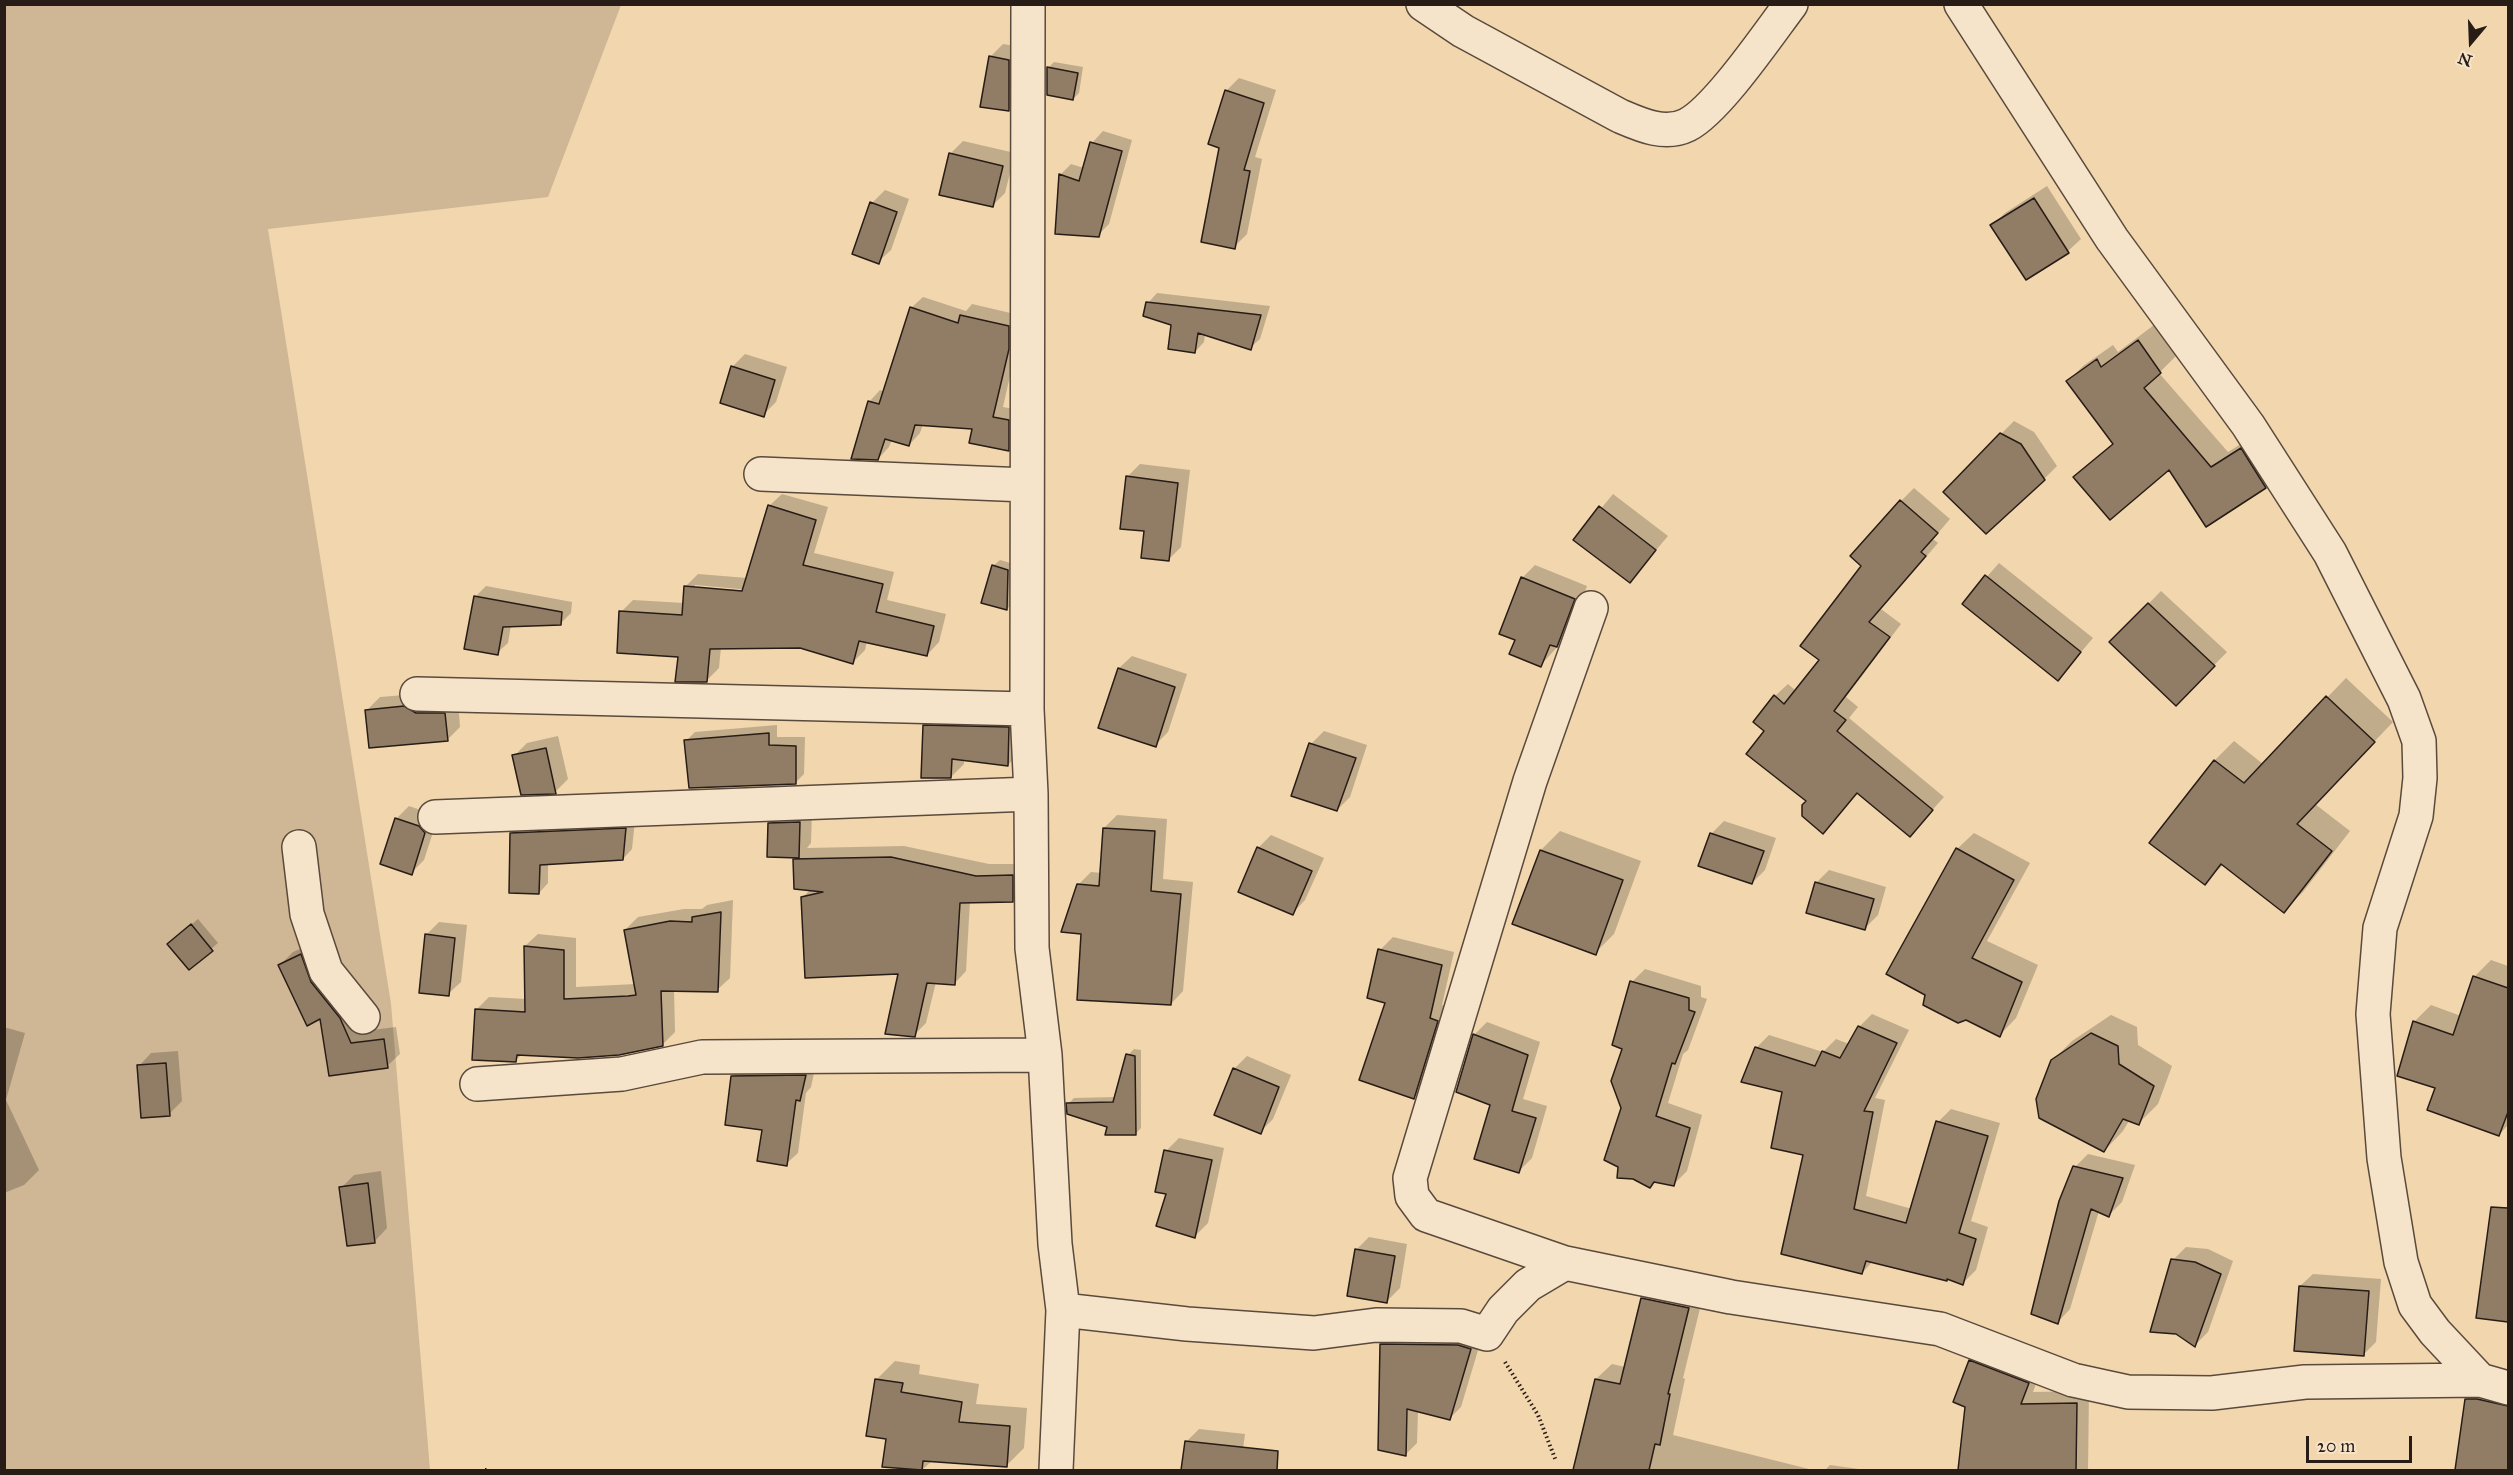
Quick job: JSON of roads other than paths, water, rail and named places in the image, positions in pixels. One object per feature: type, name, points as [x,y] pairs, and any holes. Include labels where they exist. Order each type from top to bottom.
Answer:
[{"type":"street","points":[[1028,4],[1027,709],[1031,794],[1032,948],[1045,1055],[1054,1245],[1063,1310],[1056,1470]]},
{"type":"street","points":[[1423,4],[1463,31],[1620,116],[1646,128],[1668,129],[1687,125],[1700,116],[1726,89],[1791,4]]},
{"type":"street","points":[[1960,4],[2112,239],[2248,425],[2324,543],[2404,699],[2419,741],[2420,778],[2416,816],[2380,928],[2373,1014],[2384,1158],[2401,1262],[2415,1305],[2435,1332],[2494,1384]]},
{"type":"street","points":[[761,474],[1026,484]]},
{"type":"street","points":[[1591,608],[1530,782],[1410,1178],[1412,1196],[1426,1215],[1565,1263],[1731,1297],[1940,1329],[2073,1380],[2128,1392],[2212,1393],[2305,1382],[2494,1384]]},
{"type":"street","points":[[417,694],[1027,709]]},
{"type":"street","points":[[435,817],[1031,794]]},
{"type":"street","points":[[299,847],[307,914],[326,971],[363,1017]]},
{"type":"street","points":[[477,1084],[622,1074],[702,1057],[1045,1055]]},
{"type":"street","points":[[1063,1310],[1187,1324],[1314,1333],[1376,1325],[1461,1326],[1487,1334],[1503,1310],[1528,1285],[1565,1263]]}]
